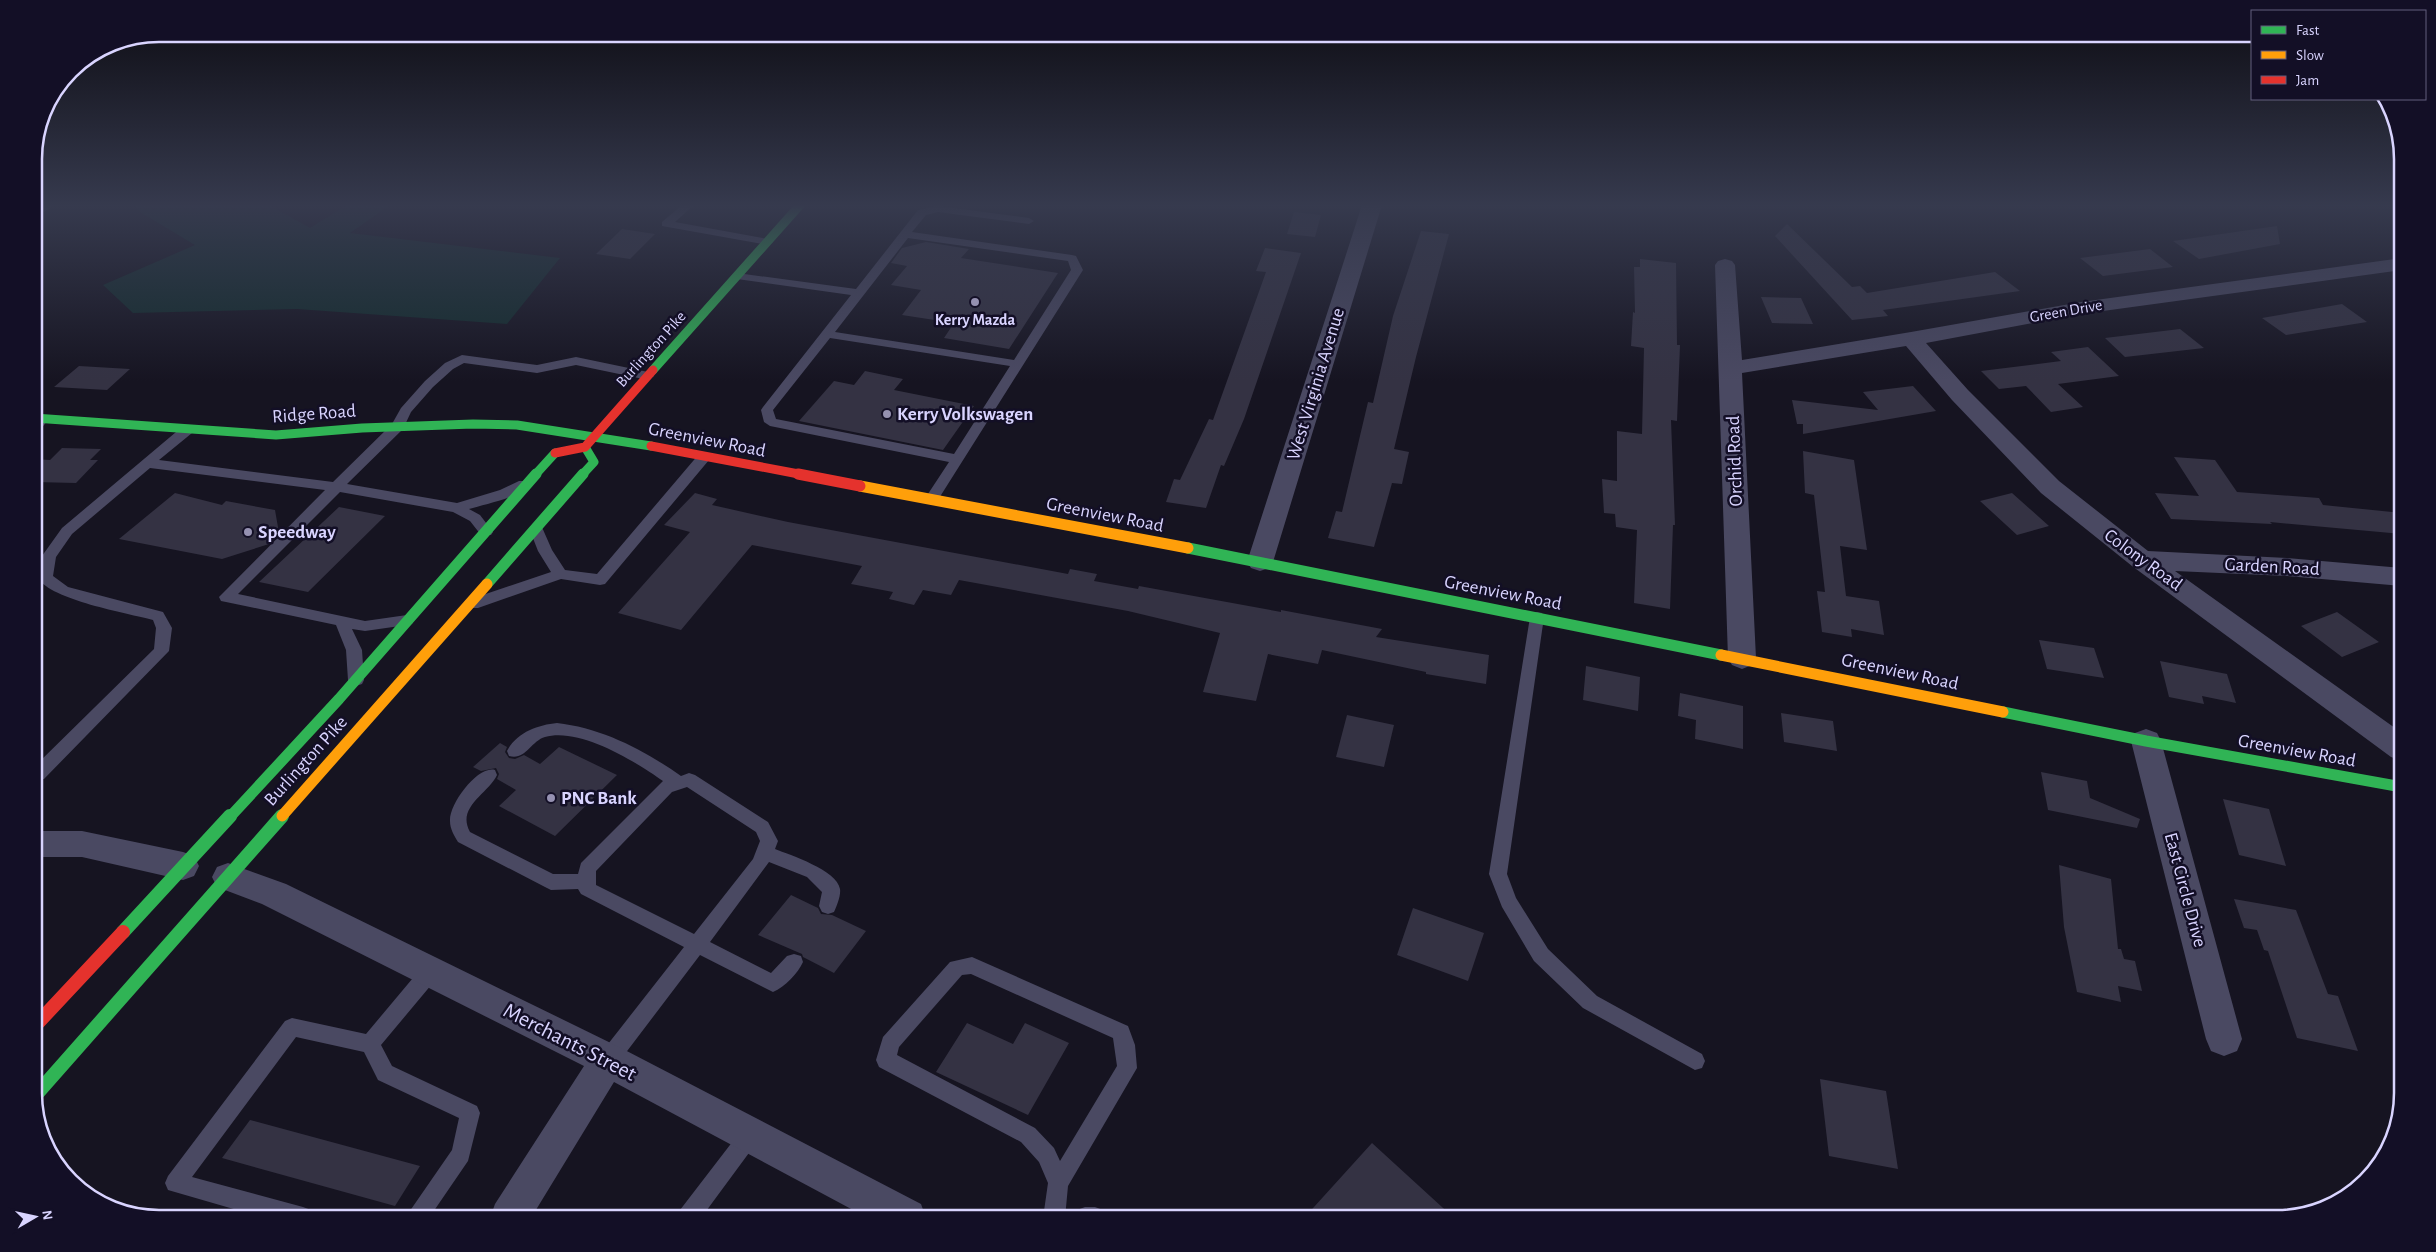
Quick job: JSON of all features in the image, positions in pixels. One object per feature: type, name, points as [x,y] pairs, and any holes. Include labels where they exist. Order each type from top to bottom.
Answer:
[{"type":"street","name":"Burlington Pike","points":[[43,1017],[356,680],[555,453],[585,447],[748,263]]},
{"type":"street","name":"West Virginia Avenue","points":[[1260,562],[1354,263]]},
{"type":"street","name":"Orchid Road","points":[[1725,265],[1731,368],[1742,658]]},
{"type":"street","name":"Green Drive","points":[[1731,368],[1911,339],[2082,308],[2393,265]]},
{"type":"street","name":"Colony Road","points":[[1911,339],[1960,395],[2050,487],[2141,560],[2394,743]]},
{"type":"street","name":"Ridge Road","points":[[43,422],[276,435],[398,426],[518,425],[596,436]]},
{"type":"street","name":"Greenview Road","points":[[596,436],[1260,562],[2146,740],[2394,785]]},
{"type":"street","name":"Burlington Pike","points":[[43,1087],[594,462],[585,447]]},
{"type":"street","name":"Garden Road","points":[[2141,560],[2287,567],[2393,575]]},
{"type":"street","name":"East Circle Drive","points":[[2146,740],[2224,1039]]},
{"type":"street","points":[[43,844],[82,844],[183,866]]},
{"type":"street","name":"Merchants Street","points":[[228,876],[274,894],[608,1060],[892,1210]]},
{"type":"street","points":[[514,1210],[608,1060]]},
{"type":"lane","points":[[882,263],[767,410],[770,422],[957,459]]},
{"type":"lane","points":[[931,500],[1077,270],[1074,263]]},
{"type":"lane","points":[[737,276],[859,293]]},
{"type":"lane","points":[[827,334],[1018,364]]},
{"type":"lane","points":[[410,619],[365,626],[226,597],[398,426],[405,411],[429,384],[449,366],[462,359],[537,369],[576,361],[648,376]]},
{"type":"lane","points":[[43,769],[161,650],[164,628],[158,616],[63,591],[45,578],[49,556],[67,531],[187,430]]},
{"type":"lane","points":[[467,606],[560,574],[600,580],[704,457]]},
{"type":"lane","points":[[147,464],[336,487],[457,508],[475,518],[486,532]]},
{"type":"lane","points":[[457,508],[505,493],[530,482]]},
{"type":"lane","points":[[536,528],[545,551],[560,574]]},
{"type":"lane","points":[[1537,617],[1498,874],[1508,901],[1541,955],[1590,1002],[1694,1061]]},
{"type":"lane","points":[[342,622],[354,650],[356,680]]},
{"type":"lane","points":[[515,751],[541,731],[569,728],[643,759],[678,783]]},
{"type":"lane","points":[[489,775],[471,793],[461,808],[457,820],[459,830],[464,837],[551,882],[574,883],[587,879]]},
{"type":"lane","points":[[608,1060],[698,944],[760,862],[769,841],[762,827],[689,780],[666,787],[587,868],[588,889],[698,944],[773,983],[794,962]]},
{"type":"lane","points":[[764,852],[813,872],[831,889],[828,906]]},
{"type":"lane","points":[[1055,1210],[1058,1183],[1127,1068],[1125,1045],[1121,1032],[972,965],[957,968],[890,1043],[886,1060],[897,1068],[1028,1135],[1047,1155],[1058,1183]]},
{"type":"lane","points":[[370,1044],[430,972]]},
{"type":"lane","points":[[274,1210],[175,1183],[292,1027],[370,1044]]},
{"type":"lane","points":[[370,1044],[385,1073],[470,1113],[462,1154],[422,1210]]},
{"type":"lane","points":[[694,1210],[750,1135]]},
{"type":"green space","points":[[153,263],[556,263],[507,324],[297,309],[133,313],[103,285]]},
{"type":"building","name":"Kerry Mazda","points":[[893,263],[996,263],[1058,273],[1009,349],[944,338],[954,323],[902,315],[921,290],[891,285],[907,266]]},
{"type":"building","points":[[1259,263],[1297,263],[1244,419],[1224,466],[1221,465],[1206,508],[1166,502],[1174,479],[1180,480],[1209,419],[1213,420],[1266,272],[1256,271]]},
{"type":"building","points":[[1410,263],[1441,263],[1394,449],[1409,452],[1402,484],[1392,483],[1374,547],[1328,538],[1336,511],[1342,512],[1368,402],[1373,403],[1393,316]]},
{"type":"building","points":[[1640,263],[1676,263],[1677,345],[1680,345],[1677,421],[1671,420],[1675,525],[1673,525],[1670,609],[1634,603],[1637,530],[1616,527],[1615,514],[1604,513],[1602,479],[1617,481],[1617,431],[1642,434],[1644,348],[1631,346],[1633,312],[1635,313],[1634,267],[1640,267]]},
{"type":"building","points":[[1800,263],[1828,263],[1852,287],[1860,286],[1867,293],[1995,272],[2020,291],[1883,310],[1888,316],[1852,320]]},
{"type":"building","points":[[2087,263],[2168,263],[2173,267],[2103,276]]},
{"type":"building","points":[[1761,297],[1801,298],[1813,324],[1772,323]]},
{"type":"building","points":[[2342,304],[2367,322],[2286,335],[2262,318]]},
{"type":"building","points":[[2180,329],[2204,348],[2125,357],[2105,338]]},
{"type":"building","points":[[2088,347],[2119,376],[2058,384],[2083,407],[2051,412],[2026,386],[1999,389],[1981,371],[2061,361],[2051,352]]},
{"type":"building","points":[[79,366],[130,369],[107,390],[54,387]]},
{"type":"building","name":"Kerry Volkswagen","points":[[865,371],[903,379],[894,390],[974,406],[943,450],[799,421],[834,381],[854,385]]},
{"type":"building","points":[[1913,386],[1936,411],[1803,434],[1803,424],[1797,424],[1792,400],[1878,410],[1863,392]]},
{"type":"building","points":[[62,448],[101,449],[90,460],[98,460],[76,483],[43,482],[43,460],[50,460]]},
{"type":"building","points":[[1803,451],[1854,460],[1867,550],[1840,546],[1846,596],[1879,601],[1884,635],[1851,629],[1852,637],[1822,632],[1817,591],[1825,592],[1814,495],[1805,493]]},
{"type":"building","points":[[2174,457],[2215,460],[2237,492],[2319,498],[2323,505],[2393,512],[2393,533],[2270,522],[2272,524],[2171,519],[2155,493],[2199,496]]},
{"type":"building","points":[[175,493],[222,505],[226,501],[275,510],[279,533],[269,544],[222,559],[119,539]]},
{"type":"building","points":[[695,493],[717,499],[712,505],[788,522],[1068,574],[1070,569],[1097,574],[1094,581],[1138,589],[1139,586],[1382,629],[1376,637],[1489,655],[1486,684],[1426,674],[1426,672],[1322,650],[1318,664],[1268,654],[1256,701],[1203,692],[1220,633],[1128,611],[959,580],[951,595],[923,590],[914,605],[889,599],[893,592],[851,584],[862,566],[752,545],[681,630],[618,613],[690,532],[664,525]]},
{"type":"building","points":[[2012,493],[2049,526],[2017,535],[1980,501]]},
{"type":"building","points":[[339,507],[385,516],[308,592],[259,582]]},
{"type":"building","points":[[2337,612],[2379,642],[2342,657],[2301,626]]},
{"type":"building","points":[[2039,640],[2094,648],[2104,678],[2047,669]]},
{"type":"building","points":[[2160,661],[2227,674],[2236,703],[2202,696],[2204,704],[2169,697]]},
{"type":"building","points":[[1586,666],[1640,677],[1638,711],[1583,700]]},
{"type":"building","points":[[1680,693],[1743,706],[1743,749],[1695,739],[1696,720],[1678,716]]},
{"type":"building","points":[[1781,713],[1833,721],[1837,751],[1784,742]]},
{"type":"building","points":[[1347,715],[1394,725],[1384,767],[1336,757]]},
{"type":"building","name":"PNC Bank","points":[[500,743],[507,747],[505,752],[509,758],[515,759],[524,755],[540,764],[559,747],[617,775],[555,836],[499,806],[516,790],[497,779],[499,774],[496,768],[481,771],[473,767]]},
{"type":"building","points":[[2041,772],[2087,781],[2090,798],[2140,819],[2137,828],[2048,810]]},
{"type":"building","points":[[2223,799],[2269,809],[2286,866],[2239,855]]},
{"type":"building","points":[[2059,865],[2111,879],[2118,949],[2121,949],[2124,959],[2135,961],[2142,991],[2118,986],[2121,1002],[2077,992],[2064,927]]},
{"type":"building","points":[[791,895],[818,908],[821,914],[832,915],[866,931],[834,973],[803,957],[802,954],[758,935]]},
{"type":"building","points":[[2234,899],[2296,910],[2328,994],[2338,996],[2358,1051],[2297,1038],[2268,951],[2264,950],[2257,930],[2244,928]]},
{"type":"building","points":[[1413,908],[1484,933],[1468,981],[1397,955]]},
{"type":"building","points":[[967,1023],[1013,1044],[1025,1023],[1069,1043],[1028,1115],[936,1072]]},
{"type":"building","points":[[1820,1079],[1886,1091],[1898,1169],[1829,1156]]},
{"type":"building","points":[[250,1120],[420,1166],[395,1206],[222,1158]]},
{"type":"building","points":[[1372,1143],[1445,1210],[1311,1210]]},
{"type":"traffic: fast","points":[[653,370],[748,263]]},
{"type":"traffic: fast","points":[[43,419],[276,435],[362,428],[473,424],[517,425],[651,446]]},
{"type":"traffic: fast","points":[[487,584],[594,462],[585,447]]},
{"type":"traffic: fast","points":[[123,932],[339,699],[555,453]]},
{"type":"traffic: fast","points":[[1188,548],[1721,655]]},
{"type":"traffic: fast","points":[[2003,712],[2146,741],[2394,786]]},
{"type":"traffic: fast","points":[[43,1087],[282,816]]},
{"type":"traffic: slow","points":[[860,486],[1188,548]]},
{"type":"traffic: slow","points":[[282,816],[487,584]]},
{"type":"traffic: slow","points":[[1721,655],[2003,712]]},
{"type":"traffic: jam","points":[[555,453],[585,447],[653,370]]},
{"type":"traffic: jam","points":[[651,446],[860,486]]},
{"type":"traffic: jam","points":[[43,1017],[123,932]]},
{"type":"place","name":"Kerry Mazda","points":[[975,302]]},
{"type":"place","name":"Kerry Volkswagen","points":[[887,414]]},
{"type":"place","name":"Speedway","points":[[248,532]]},
{"type":"place","name":"PNC Bank","points":[[551,798]]}]
